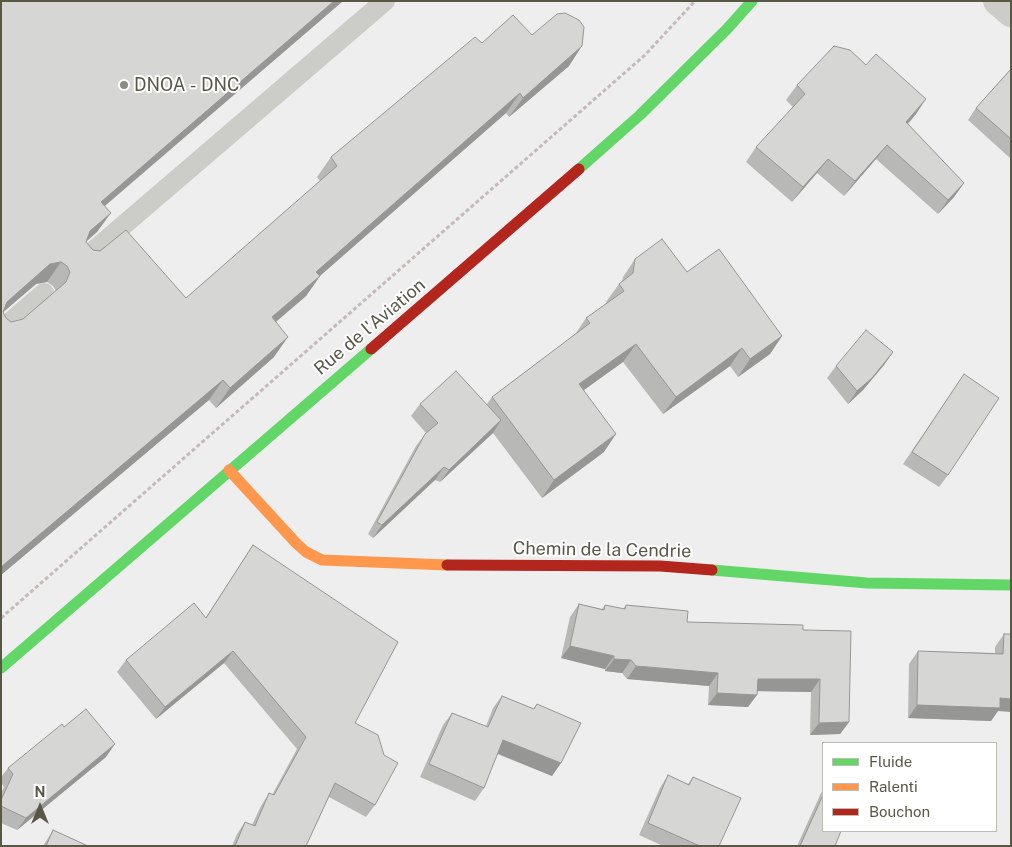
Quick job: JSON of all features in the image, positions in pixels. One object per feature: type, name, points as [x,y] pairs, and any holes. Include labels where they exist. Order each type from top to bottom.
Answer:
[{"type":"street","name":"Rue de l'Aviation","points":[[1,668],[229,470],[474,262],[640,115],[727,29],[752,1]]},
{"type":"street","points":[[997,1],[1011,13]]},
{"type":"street","name":"Chemin de la Cendrie","points":[[229,470],[296,543],[306,552],[322,560],[465,566],[660,566],[867,583],[1011,585]]},
{"type":"lane","points":[[84,259],[385,1]]},
{"type":"lane","points":[[1,330],[44,294]]},
{"type":"path","points":[[1,618],[645,55],[695,1]]},
{"type":"building","points":[[1,1],[334,1],[101,202],[111,213],[90,231],[86,242],[93,250],[100,251],[126,230],[186,298],[337,166],[331,157],[475,37],[482,43],[513,15],[532,35],[557,14],[565,13],[579,20],[584,27],[582,46],[523,98],[520,93],[316,272],[320,276],[272,317],[288,337],[230,388],[223,380],[1,567]],"holes":[[[61,262],[67,266],[70,272],[66,282],[23,319],[11,322],[6,318],[3,312],[7,302],[50,264]]]},
{"type":"building","points":[[834,46],[850,50],[866,65],[876,54],[926,99],[906,122],[964,183],[948,200],[887,145],[855,181],[828,159],[803,187],[756,147],[805,94],[797,85]]},
{"type":"building","points":[[1011,69],[1011,139],[976,108]]},
{"type":"building","points":[[662,239],[687,272],[719,249],[782,336],[750,359],[742,348],[676,397],[636,344],[579,384],[616,434],[554,480],[492,397],[590,323],[586,318],[624,291],[619,284],[633,273],[635,259]]},
{"type":"building","points":[[866,330],[893,352],[872,378],[857,391],[836,366]]},
{"type":"building","points":[[456,371],[501,420],[449,470],[444,467],[382,525],[377,522],[425,434],[438,423],[420,404]]},
{"type":"building","points":[[964,374],[999,398],[948,475],[912,452]]},
{"type":"building","points":[[253,545],[398,642],[355,723],[378,735],[384,755],[398,763],[375,805],[335,783],[306,846],[235,846],[245,822],[255,826],[269,793],[274,795],[306,737],[233,651],[165,707],[126,660],[194,603],[206,618]]},
{"type":"building","points":[[579,604],[604,610],[605,605],[625,609],[626,605],[688,611],[687,622],[803,625],[803,630],[851,631],[849,722],[819,723],[820,679],[758,679],[757,695],[717,693],[718,673],[636,666],[631,660],[614,659],[614,656],[570,646]]},
{"type":"building","points":[[1004,634],[1011,634],[1011,699],[1000,698],[1000,708],[917,705],[918,651],[1003,654]]},
{"type":"building","points":[[502,696],[534,709],[537,704],[581,723],[561,763],[503,740],[484,788],[429,764],[452,713],[488,727]]},
{"type":"building","points":[[86,709],[115,744],[26,818],[1,806],[1,800],[13,774],[8,768],[62,724],[64,727]]},
{"type":"building","points":[[668,775],[689,785],[693,777],[741,798],[719,846],[700,846],[648,823]]},
{"type":"building","points":[[822,797],[822,832],[841,832],[835,846],[800,846]]},
{"type":"building","points":[[53,830],[88,846],[46,846]]},
{"type":"traffic: fast","points":[[579,169],[640,115],[727,29],[752,1]]},
{"type":"traffic: fast","points":[[1,668],[371,349]]},
{"type":"traffic: fast","points":[[712,570],[867,583],[1011,585]]},
{"type":"traffic: slow","points":[[229,470],[296,543],[306,552],[322,560],[447,565]]},
{"type":"traffic: jam","points":[[371,349],[579,169]]},
{"type":"traffic: jam","points":[[447,565],[660,566],[712,570]]},
{"type":"place","name":"DNOA - DNC","points":[[124,85]]}]
